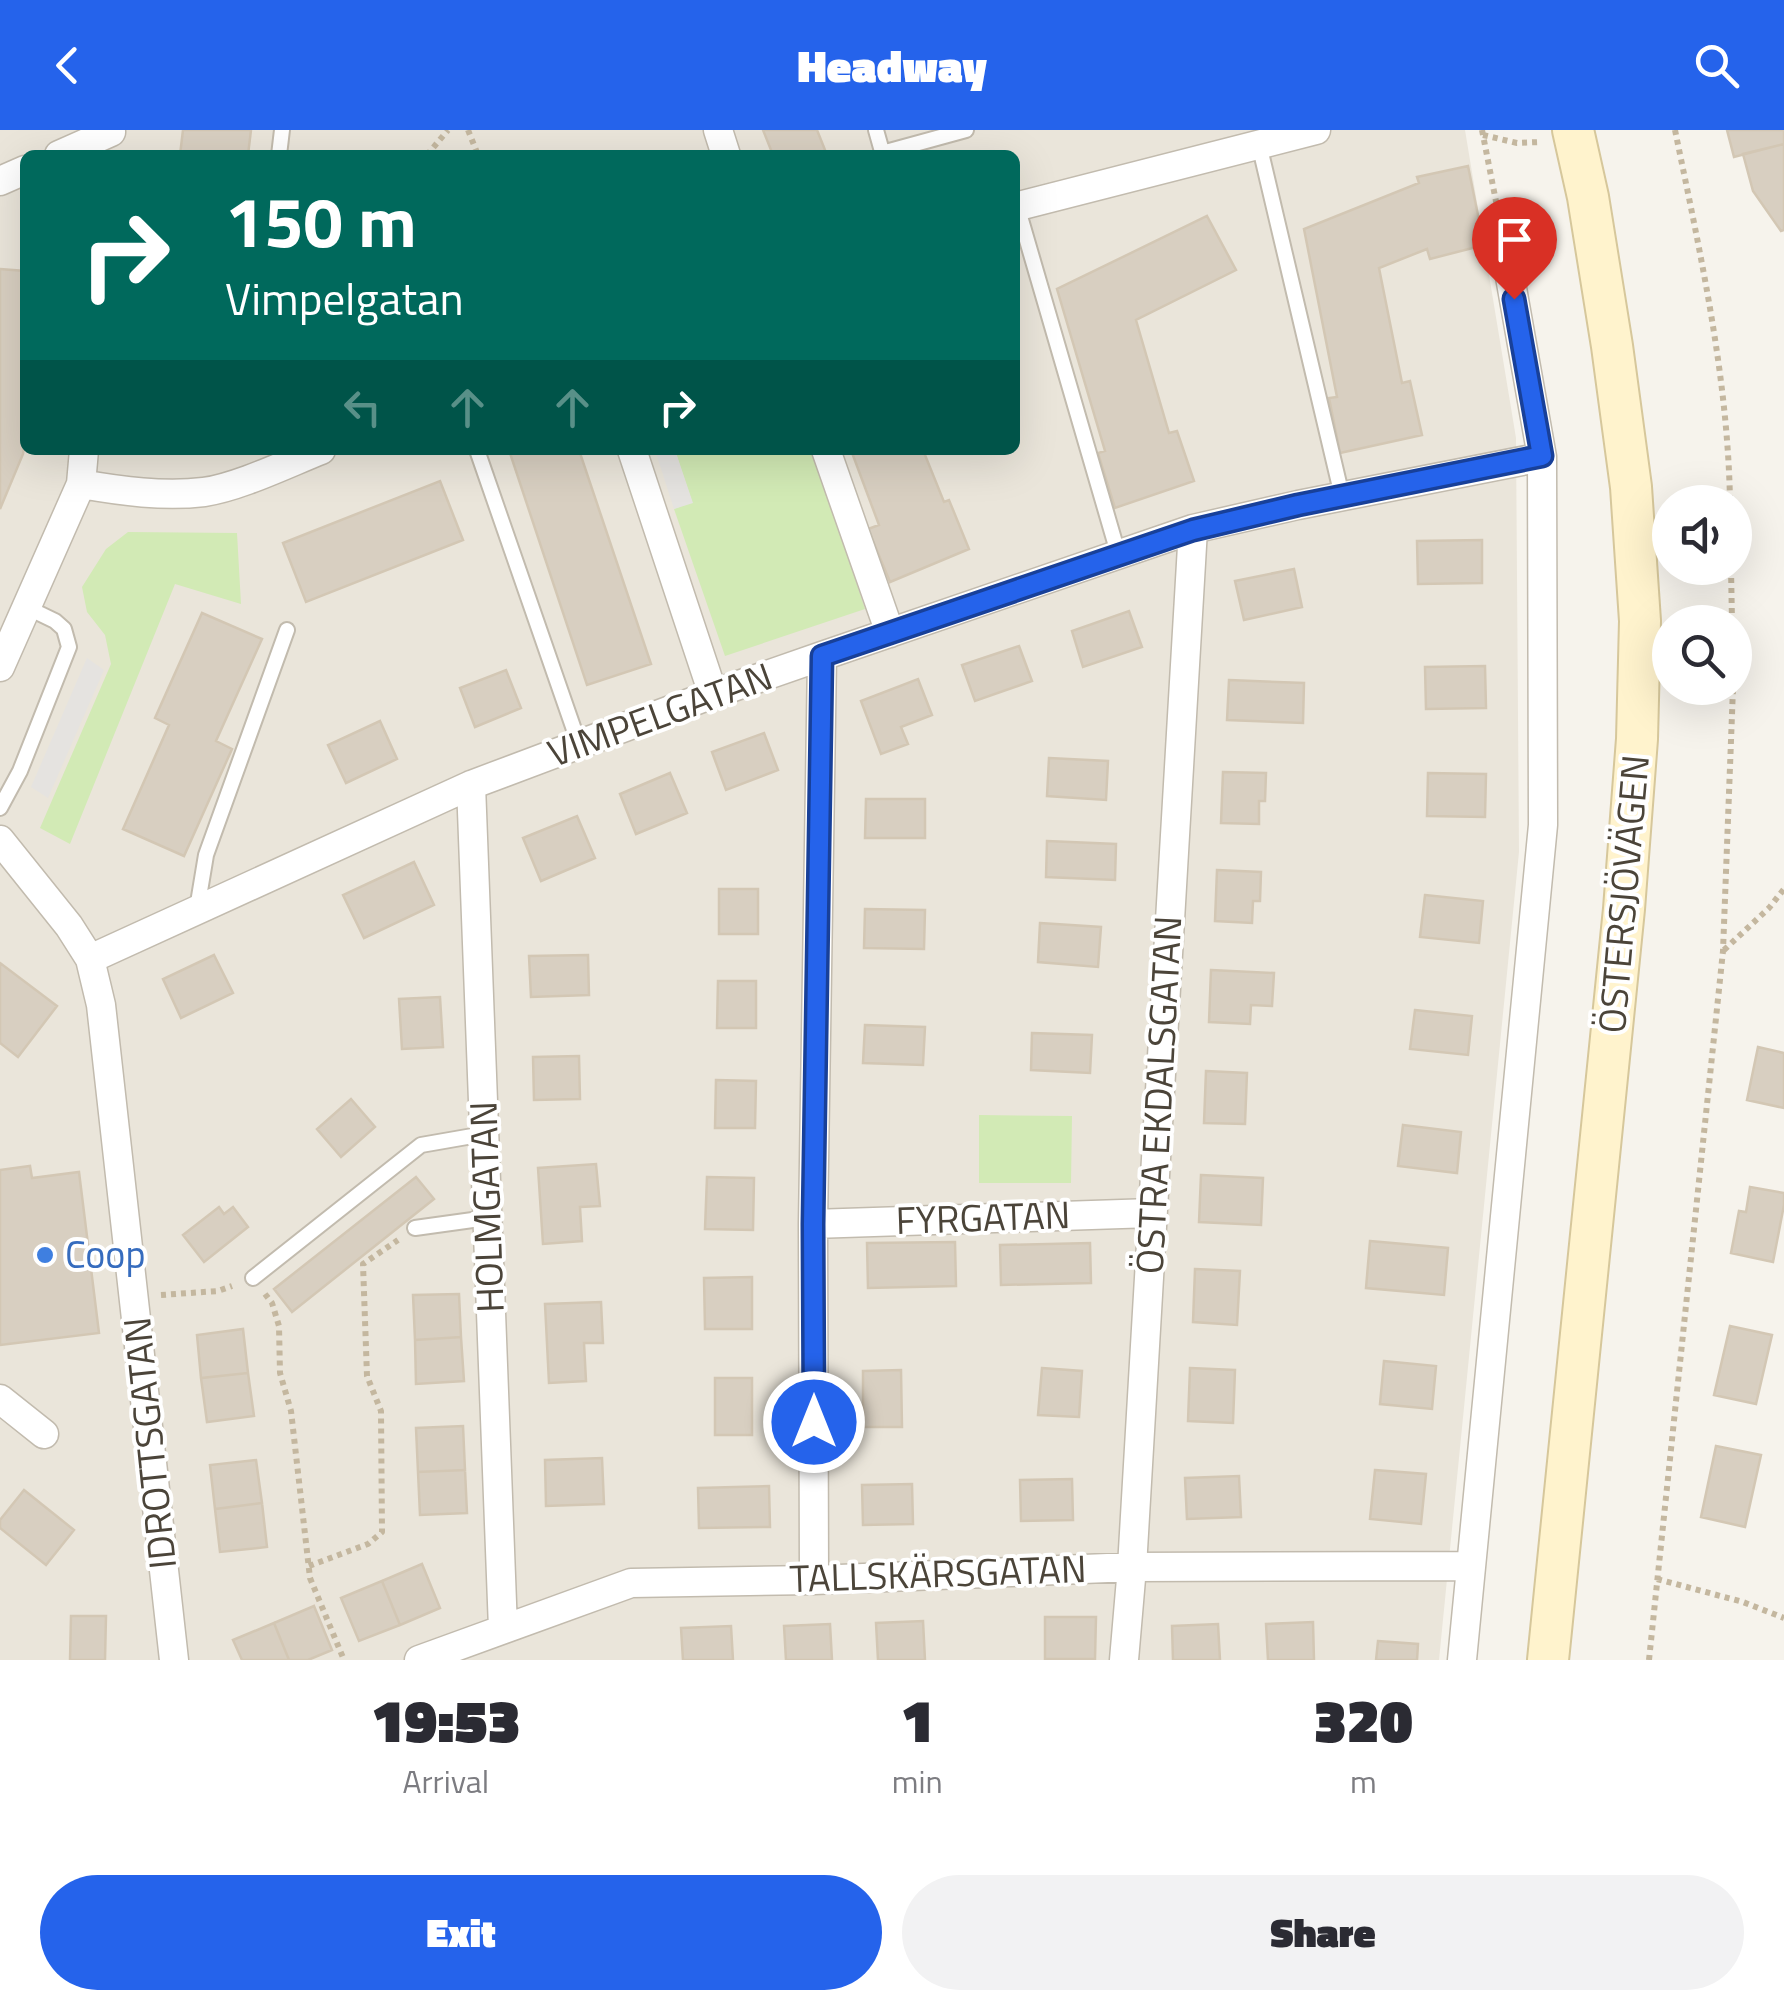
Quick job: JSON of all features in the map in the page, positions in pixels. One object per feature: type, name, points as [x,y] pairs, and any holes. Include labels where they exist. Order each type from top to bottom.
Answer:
[{"type":"main road","name":"ÖSTERSJÖVÄGEN","points":[[1548,1660],[1624,909],[1637,739],[1639,640],[1624,434],[1588,197],[1573,130]]},
{"type":"street","points":[[1020,206],[1316,130]]},
{"type":"street","points":[[76,150],[111,139]]},
{"type":"street","points":[[1462,1660],[1543,825],[1542,456],[1507,260]]},
{"type":"street","points":[[0,666],[81,484],[84,455]]},
{"type":"street","points":[[81,484],[155,493],[207,492],[308,455]]},
{"type":"street","points":[[634,455],[713,694]]},
{"type":"street","points":[[828,455],[890,632]]},
{"type":"street","name":"VIMPELGATAN","points":[[90,960],[471,785],[890,632],[1193,530],[1542,456]]},
{"type":"street","name":"ÖSTRA EKDALSGATAN","points":[[1124,1660],[1193,530]]},
{"type":"street","points":[[814,1580],[813,1224],[822,656]]},
{"type":"street","name":"HOLMGATAN","points":[[471,785],[502,1629]]},
{"type":"street","name":"IDROTTSGATAN","points":[[0,840],[69,926],[90,960],[101,1004],[174,1660]]},
{"type":"street","name":"FYRGATAN","points":[[813,1224],[1152,1213]]},
{"type":"street","points":[[0,1398],[44,1434]]},
{"type":"street","name":"TALLSKÄRSGATAN","points":[[419,1660],[631,1582],[814,1580],[1132,1566],[1471,1566]]},
{"type":"lane","points":[[896,150],[966,130]]},
{"type":"lane","points":[[1259,144],[1342,496]]},
{"type":"lane","points":[[1020,221],[1118,553]]},
{"type":"lane","points":[[479,455],[579,744]]},
{"type":"lane","points":[[0,808],[20,772],[69,647],[64,629],[54,620],[26,608]]},
{"type":"lane","points":[[197,910],[206,854],[287,630]]},
{"type":"lane","points":[[253,1278],[421,1144],[484,1134]]},
{"type":"lane","points":[[415,1228],[487,1218]]},
{"type":"path","points":[[431,150],[448,130]]},
{"type":"path","points":[[1482,130],[1507,260]]},
{"type":"path","points":[[1675,130],[1716,346],[1730,485]]},
{"type":"path","points":[[1649,1660],[1723,951],[1732,705]]},
{"type":"path","points":[[1723,951],[1784,889]]},
{"type":"path","points":[[309,1566],[368,1544],[382,1532],[381,1411],[367,1376],[362,1264],[415,1228]]},
{"type":"path","points":[[134,1297],[218,1291],[253,1278],[272,1303],[279,1326],[280,1373],[291,1411],[310,1578],[344,1660]]},
{"type":"path","points":[[1656,1579],[1743,1602],[1784,1618]]},
{"type":"shaded area","points":[[0,130],[1465,130],[1516,438],[1519,852],[1439,1660],[0,1660]]},
{"type":"shaded area","points":[[657,455],[677,455],[693,503],[674,509]]},
{"type":"shaded area","points":[[87,658],[104,670],[48,798],[31,787]]},
{"type":"green space","points":[[677,455],[815,455],[865,609],[725,656],[674,509],[692,502]]},
{"type":"green space","points":[[128,532],[237,533],[241,604],[175,584],[70,844],[40,828],[111,664],[105,635],[87,612],[82,587],[106,549]]},
{"type":"green space","points":[[979,1115],[1072,1116],[1071,1183],[979,1183]]},
{"type":"building","points":[[183,130],[251,130],[249,150],[181,150]]},
{"type":"building","points":[[763,130],[817,130],[825,150],[771,150]]},
{"type":"building","points":[[1727,130],[1784,130],[1784,144],[1734,157]]},
{"type":"building","points":[[1784,144],[1781,231],[1753,191],[1743,154]]},
{"type":"building","points":[[1468,166],[1484,245],[1430,259],[1427,249],[1379,268],[1402,383],[1410,381],[1422,435],[1340,453],[1329,398],[1337,397],[1304,229],[1419,183],[1417,177]]},
{"type":"building","points":[[1207,216],[1236,270],[1136,320],[1169,433],[1177,431],[1194,481],[1115,508],[1098,453],[1105,451],[1057,289]]},
{"type":"building","points":[[0,269],[20,271],[23,455],[0,509]]},
{"type":"building","points":[[511,455],[581,455],[651,664],[587,685]]},
{"type":"building","points":[[853,455],[925,455],[969,549],[890,582],[868,529],[879,525]]},
{"type":"building","points":[[440,481],[463,540],[306,602],[283,543]]},
{"type":"building","points":[[1482,540],[1482,583],[1418,584],[1417,541]]},
{"type":"building","points":[[1294,569],[1302,607],[1244,620],[1235,581]]},
{"type":"building","points":[[1129,611],[1142,647],[1083,667],[1072,631]]},
{"type":"building","points":[[202,613],[262,639],[216,741],[232,749],[184,856],[123,829],[169,725],[155,718]]},
{"type":"building","points":[[1019,646],[1032,681],[975,701],[962,665]]},
{"type":"building","points":[[1485,666],[1486,708],[1426,709],[1425,667]]},
{"type":"building","points":[[506,670],[521,708],[475,727],[460,688]]},
{"type":"building","points":[[918,679],[932,715],[901,727],[908,744],[881,754],[861,701]]},
{"type":"building","points":[[1229,680],[1304,683],[1303,723],[1227,720]]},
{"type":"building","points":[[380,721],[397,759],[346,783],[328,745]]},
{"type":"building","points":[[764,733],[778,770],[726,790],[712,752]]},
{"type":"building","points":[[1049,758],[1108,761],[1106,800],[1047,796]]},
{"type":"building","points":[[1223,772],[1266,773],[1265,801],[1259,801],[1259,824],[1221,823]]},
{"type":"building","points":[[670,773],[687,813],[636,834],[620,794]]},
{"type":"building","points":[[1428,773],[1486,774],[1485,817],[1427,816]]},
{"type":"building","points":[[866,799],[925,799],[925,838],[865,838]]},
{"type":"building","points":[[577,816],[595,858],[541,881],[523,838]]},
{"type":"building","points":[[1047,841],[1116,844],[1115,880],[1046,877]]},
{"type":"building","points":[[414,862],[434,905],[364,938],[343,895]]},
{"type":"building","points":[[1217,870],[1261,872],[1260,901],[1253,901],[1252,923],[1215,921]]},
{"type":"building","points":[[719,889],[758,889],[758,934],[719,934]]},
{"type":"building","points":[[1425,895],[1483,901],[1479,943],[1420,937]]},
{"type":"building","points":[[865,909],[925,910],[924,949],[864,948]]},
{"type":"building","points":[[1040,923],[1101,927],[1098,967],[1038,962]]},
{"type":"building","points":[[214,955],[233,993],[181,1018],[163,979]]},
{"type":"building","points":[[588,955],[589,995],[531,997],[529,956]]},
{"type":"building","points":[[0,963],[57,1006],[18,1057],[0,1043]]},
{"type":"building","points":[[1211,970],[1274,973],[1272,1006],[1251,1005],[1250,1024],[1209,1022]]},
{"type":"building","points":[[718,981],[756,981],[756,1028],[717,1028]]},
{"type":"building","points":[[440,997],[443,1047],[402,1049],[399,999]]},
{"type":"building","points":[[1415,1010],[1472,1016],[1468,1055],[1410,1049]]},
{"type":"building","points":[[865,1025],[925,1027],[923,1065],[863,1063]]},
{"type":"building","points":[[1032,1033],[1092,1035],[1090,1073],[1031,1070]]},
{"type":"building","points":[[1758,1047],[1784,1053],[1784,1108],[1747,1100]]},
{"type":"building","points":[[579,1056],[580,1099],[534,1100],[533,1057]]},
{"type":"building","points":[[1206,1071],[1247,1073],[1245,1124],[1204,1123]]},
{"type":"building","points":[[716,1080],[756,1081],[755,1128],[715,1128]]},
{"type":"building","points":[[351,1099],[375,1127],[341,1157],[317,1129]]},
{"type":"building","points":[[1403,1125],[1461,1132],[1457,1173],[1398,1166]]},
{"type":"building","points":[[596,1164],[600,1206],[580,1207],[582,1241],[543,1244],[538,1168]]},
{"type":"building","name":"Coop","points":[[30,1166],[32,1178],[79,1172],[99,1333],[0,1345],[0,1170]]},
{"type":"building","points":[[1201,1175],[1263,1178],[1261,1225],[1199,1222]]},
{"type":"building","points":[[416,1177],[434,1199],[292,1312],[274,1289]]},
{"type":"building","points":[[707,1177],[754,1178],[753,1230],[705,1229]]},
{"type":"building","points":[[1750,1187],[1784,1193],[1773,1262],[1731,1253],[1739,1211],[1746,1212]]},
{"type":"building","points":[[219,1207],[224,1214],[233,1207],[248,1227],[204,1262],[183,1235]]},
{"type":"building","points":[[1370,1241],[1448,1248],[1444,1295],[1366,1288]]},
{"type":"building","points":[[955,1242],[956,1286],[868,1288],[867,1243]]},
{"type":"building","points":[[1090,1243],[1091,1283],[1001,1285],[1000,1245]]},
{"type":"building","points":[[1195,1269],[1240,1271],[1237,1325],[1193,1322]]},
{"type":"building","points":[[752,1277],[752,1329],[705,1329],[704,1278]]},
{"type":"building","points":[[459,1294],[461,1337],[415,1340],[413,1295]]},
{"type":"building","points":[[601,1302],[603,1343],[584,1343],[586,1381],[549,1383],[545,1304]]},
{"type":"building","points":[[1730,1326],[1772,1335],[1756,1404],[1714,1395]]},
{"type":"building","points":[[243,1329],[248,1373],[201,1378],[197,1335]]},
{"type":"building","points":[[461,1337],[464,1381],[416,1384],[415,1340]]},
{"type":"building","points":[[1384,1361],[1436,1366],[1432,1409],[1380,1404]]},
{"type":"building","points":[[1042,1368],[1082,1371],[1079,1417],[1038,1415]]},
{"type":"building","points":[[1190,1368],[1235,1370],[1233,1423],[1188,1421]]},
{"type":"building","points":[[901,1370],[902,1427],[863,1427],[863,1371]]},
{"type":"building","points":[[248,1373],[254,1416],[207,1422],[201,1378]]},
{"type":"building","points":[[715,1378],[752,1378],[752,1435],[715,1435]]},
{"type":"building","points":[[463,1426],[465,1470],[418,1472],[416,1428]]},
{"type":"building","points":[[1716,1446],[1761,1455],[1745,1527],[1701,1517]]},
{"type":"building","points":[[602,1458],[604,1504],[546,1506],[545,1460]]},
{"type":"building","points":[[256,1460],[262,1503],[215,1509],[210,1465]]},
{"type":"building","points":[[465,1470],[467,1513],[420,1515],[418,1472]]},
{"type":"building","points":[[1375,1470],[1426,1474],[1421,1524],[1370,1519]]},
{"type":"building","points":[[1239,1476],[1241,1517],[1187,1519],[1185,1478]]},
{"type":"building","points":[[1072,1479],[1073,1520],[1021,1521],[1020,1480]]},
{"type":"building","points":[[912,1484],[913,1524],[863,1525],[862,1485]]},
{"type":"building","points":[[769,1486],[770,1527],[699,1528],[698,1488]]},
{"type":"building","points":[[24,1490],[74,1530],[46,1565],[0,1528],[0,1520]]},
{"type":"building","points":[[262,1503],[267,1547],[220,1552],[215,1509]]},
{"type":"building","points":[[422,1564],[440,1608],[400,1625],[382,1581]]},
{"type":"building","points":[[382,1581],[400,1625],[359,1641],[341,1598]]},
{"type":"building","points":[[314,1606],[332,1650],[308,1660],[289,1660],[274,1623]]},
{"type":"building","points":[[71,1616],[106,1616],[105,1660],[70,1660]]},
{"type":"building","points":[[1045,1617],[1096,1617],[1095,1659],[1045,1659]]},
{"type":"building","points":[[923,1621],[925,1660],[878,1660],[876,1623]]},
{"type":"building","points":[[1313,1622],[1314,1660],[1268,1660],[1266,1624]]},
{"type":"building","points":[[274,1623],[289,1660],[242,1660],[233,1640]]},
{"type":"building","points":[[830,1624],[832,1660],[786,1660],[784,1626]]},
{"type":"building","points":[[1218,1624],[1220,1660],[1173,1660],[1172,1626]]},
{"type":"building","points":[[731,1626],[733,1660],[683,1660],[681,1628]]},
{"type":"building","points":[[1378,1641],[1418,1644],[1417,1660],[1376,1660]]},
{"type":"place","name":"Coop","points":[[45,1255]]},
{"type":"route","points":[[814,1422],[813,1224],[822,656],[1193,530],[1542,456],[1514,299]]}]
